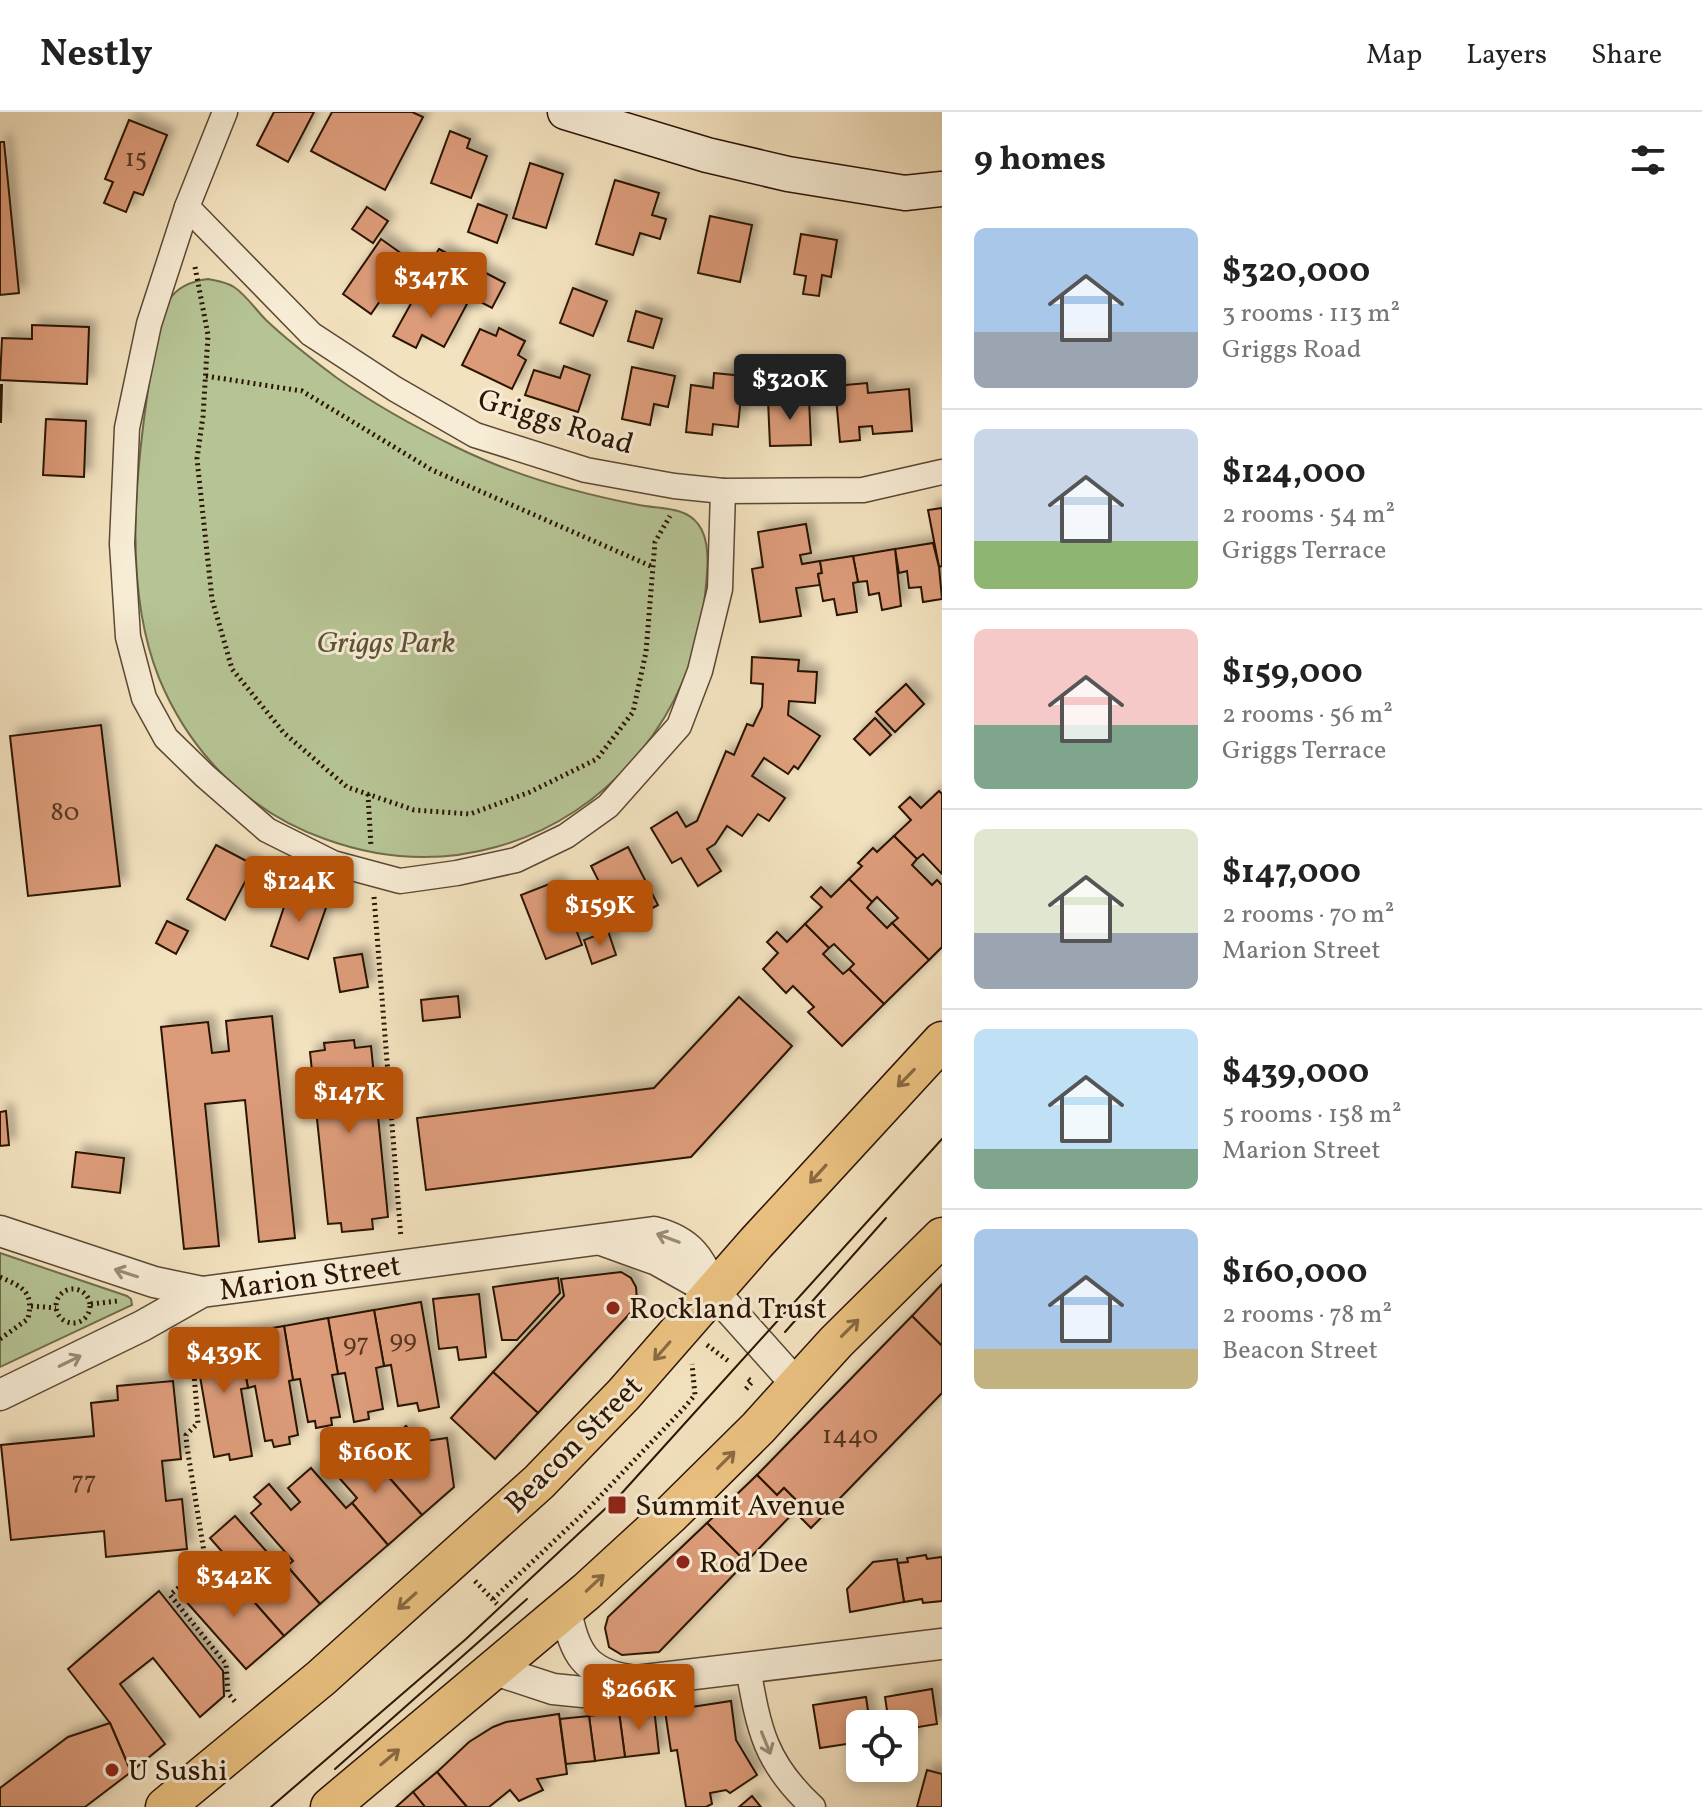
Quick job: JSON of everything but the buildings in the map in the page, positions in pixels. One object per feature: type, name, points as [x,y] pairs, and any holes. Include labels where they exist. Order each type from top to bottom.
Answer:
[{"type":"main road","points":[[565,112],[707,155],[788,174],[905,193],[942,189]]},
{"type":"main road","name":"Beacon Street","points":[[165,1807],[321,1678],[539,1482],[624,1394],[836,1154],[942,1041]]},
{"type":"main road","points":[[330,1807],[566,1609],[670,1515],[942,1237]]},
{"type":"street","points":[[225,112],[187,207],[149,324],[127,428],[122,544],[128,637],[144,698],[166,738],[267,830],[333,863],[400,881],[516,860],[566,836],[608,806],[679,726],[708,644],[720,589],[723,491]]},
{"type":"street","name":"Griggs Road","points":[[187,207],[311,334],[395,389],[475,435],[586,470],[674,486],[723,491],[863,490],[942,472]]},
{"type":"street","points":[[0,1231],[154,1282],[202,1292]]},
{"type":"street","name":"Marion Street","points":[[0,1395],[142,1326],[202,1292],[654,1232],[673,1237],[687,1246],[699,1260],[714,1292],[797,1385]]},
{"type":"street","points":[[566,1609],[576,1647],[588,1664],[600,1673],[636,1681]]},
{"type":"street","points":[[492,1669],[568,1692],[583,1692],[636,1681],[942,1644]]},
{"type":"street","points":[[748,1668],[764,1741],[793,1789],[813,1807]]},
{"type":"path","points":[[195,266],[208,335],[197,459],[212,599],[232,669],[284,733],[347,787],[414,810],[470,814],[530,792],[597,759],[633,712],[646,652],[655,542],[670,516]]},
{"type":"path","points":[[206,376],[302,391],[432,470],[653,567]]},
{"type":"path","points":[[368,794],[401,1243]]},
{"type":"path","points":[[0,1277],[28,1294],[31,1306],[28,1319],[0,1339]]},
{"type":"path","points":[[69,1289],[81,1290],[91,1304],[89,1315],[75,1324],[60,1318],[56,1308],[59,1296],[69,1289]]},
{"type":"path","points":[[91,1304],[131,1299]]},
{"type":"path","points":[[31,1306],[56,1308]]},
{"type":"path","points":[[191,1337],[198,1423],[186,1435],[206,1564],[170,1595],[226,1664],[228,1693],[236,1703]]},
{"type":"path","points":[[701,1347],[712,1346],[731,1363]]},
{"type":"path","points":[[477,1571],[473,1579],[495,1602],[598,1499],[695,1395],[693,1357]]},
{"type":"green space","name":"Griggs Park","points":[[208,279],[238,290],[274,328],[337,378],[441,439],[478,457],[545,482],[592,495],[679,511],[698,524],[707,549],[707,578],[698,638],[684,679],[664,718],[639,753],[609,784],[575,811],[537,832],[475,852],[431,857],[367,851],[325,839],[271,813],[225,776],[187,731],[159,678],[147,642],[136,565],[137,485],[155,343],[162,316],[177,291],[191,283]]},
{"type":"green space","points":[[0,1253],[127,1296],[132,1305],[0,1367]]},
{"type":"tram line","points":[[271,1807],[466,1639],[621,1494],[942,1139]]},
{"type":"tram line","points":[[785,1332],[886,1218]]},
{"type":"tram line","points":[[335,1769],[527,1599]]},
{"type":"place","name":"Rockland Trust","points":[[613,1308]]},
{"type":"place","name":"Summit Avenue","points":[[617,1505]]},
{"type":"place","name":"Rod Dee","points":[[683,1562]]},
{"type":"place","name":"U Sushi","points":[[112,1770]]}]
